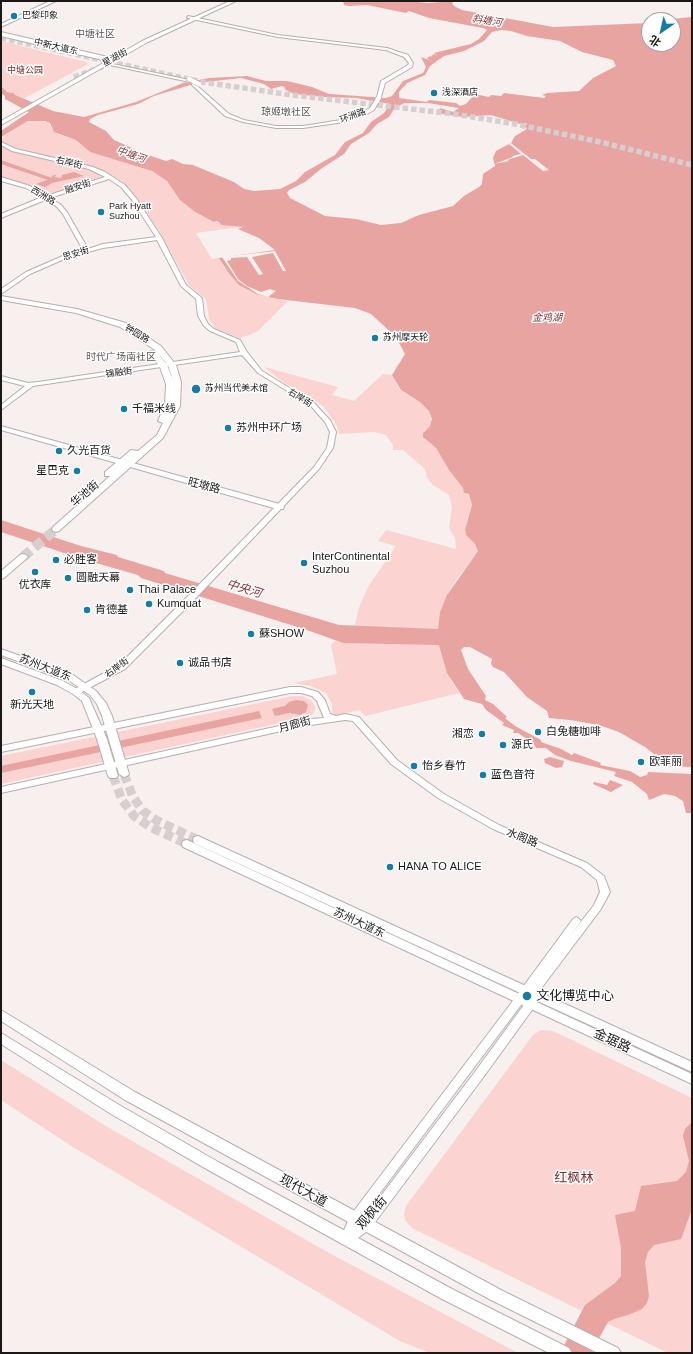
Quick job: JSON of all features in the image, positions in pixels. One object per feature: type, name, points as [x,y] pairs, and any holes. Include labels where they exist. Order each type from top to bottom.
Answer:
[{"type":"main road","points":[[1,24],[49,1]]},
{"type":"main road","points":[[1,24],[54,1]]},
{"type":"main road","name":"星湖街","points":[[112,60],[225,1]]},
{"type":"main road","name":"星湖街","points":[[1,117],[19,109],[105,60],[190,19],[234,1]]},
{"type":"main road","points":[[1,35],[66,52]]},
{"type":"main road","name":"中新大道东","points":[[1,35],[105,60],[112,60]]},
{"type":"main road","name":"中新大道东","points":[[1,39],[98,61]]},
{"type":"main road","name":"星湖街","points":[[33,101],[98,61],[105,60]]},
{"type":"main road","points":[[33,101],[74,77]]},
{"type":"main road","points":[[33,101],[45,99],[83,79]]},
{"type":"main road","name":"星湖街","points":[[1,123],[19,109]]},
{"type":"main road","name":"钟园路","points":[[1,298],[71,309],[112,320],[131,330],[152,344],[168,366],[171,389],[170,401],[165,415],[152,435],[123,464]]},
{"type":"main road","name":"钟园路","points":[[1,301],[74,314],[109,324],[141,342],[168,366]]},
{"type":"main road","name":"旺墩路","points":[[1,428],[123,464]]},
{"type":"main road","name":"旺墩路","points":[[1,432],[280,507]]},
{"type":"main road","name":"华池街","points":[[52,528],[123,464]]},
{"type":"main road","points":[[1,567],[19,556],[1,576]]},
{"type":"main road","name":"苏州大道东","points":[[1,652],[70,677],[86,687],[101,703],[112,737],[115,761],[113,776]]},
{"type":"main road","name":"苏州大道东","points":[[1,661],[55,680],[76,692],[90,706],[102,739],[124,774]]},
{"type":"main road","name":"苏州大道东","points":[[198,840],[527,996]]},
{"type":"main road","name":"苏州大道东","points":[[187,844],[527,996]]},
{"type":"main road","name":"金琚路","points":[[527,996],[692,1067]]},
{"type":"main road","name":"金琚路","points":[[527,996],[692,1079]]},
{"type":"main road","name":"现代大道","points":[[1,1016],[130,1096],[483,1289],[613,1353]]},
{"type":"main road","name":"现代大道","points":[[1,1038],[116,1110],[215,1167],[447,1294],[560,1351]]},
{"type":"street","name":"环洲路","points":[[112,60],[197,84],[227,115],[243,121],[276,127],[303,127],[342,121],[365,113],[372,109],[376,99],[377,83],[404,67],[406,63],[403,57],[384,50],[277,38],[190,19]]},
{"type":"street","name":"环洲路","points":[[105,60],[187,80]]},
{"type":"street","name":"右岸街","points":[[1,142],[14,150],[85,166],[110,177],[130,193],[159,238],[184,286],[199,298],[201,316],[206,325],[212,330],[238,341],[244,353],[260,372],[316,408],[328,421],[333,432],[330,448],[324,459],[208,581],[122,667],[76,692]]},
{"type":"street","name":"融安街","points":[[1,216],[47,197],[110,177]]},
{"type":"street","name":"西洲路","points":[[1,179],[28,187],[47,197],[58,205],[65,213],[86,250]]},
{"type":"street","name":"思安街","points":[[1,292],[41,267],[86,250],[159,238]]},
{"type":"street","name":"锦融街","points":[[1,408],[31,385],[168,366],[244,353]]},
{"type":"street","points":[[1,378],[31,385]]},
{"type":"street","name":"月廊街","points":[[1,749],[290,690],[301,690],[315,694],[323,706],[319,716],[306,724],[115,761],[1,790]]},
{"type":"street","points":[[323,706],[327,716],[335,718]]},
{"type":"street","name":"水阁路","points":[[306,724],[335,718],[349,717],[356,719],[394,762],[456,806],[496,827],[576,860],[590,868],[601,878],[605,892],[598,907],[527,996]]},
{"type":"street","points":[[527,996],[576,921]]},
{"type":"street","name":"观枫街","points":[[346,1240],[527,996]]},
{"type":"green space","name":"中塘公园","points":[[1,41],[86,62],[88,64],[23,99],[14,95],[15,93],[6,91],[1,86]]},
{"type":"green space","points":[[34,120],[48,122],[52,129],[58,134],[76,140],[90,152],[152,171],[167,181],[185,204],[195,212],[214,222],[240,227],[196,233],[212,259],[224,257],[259,294],[288,301],[258,331],[249,335],[239,338],[215,328],[209,319],[206,299],[189,285],[158,229],[132,191],[120,180],[90,166],[22,150],[1,141],[4,137],[3,136],[27,122]]},
{"type":"green space","points":[[1,144],[12,150],[82,167],[99,173],[101,177],[55,193],[47,193],[1,177]]},
{"type":"green space","points":[[264,367],[338,387],[332,395],[354,401],[383,374],[392,375],[400,390],[420,402],[429,411],[432,420],[430,426],[424,431],[427,441],[436,448],[449,470],[463,488],[464,493],[469,494],[472,505],[465,530],[466,535],[475,544],[478,551],[451,587],[440,612],[451,681],[459,693],[365,716],[360,710],[332,716],[332,704],[326,693],[311,686],[294,683],[337,674],[331,645],[335,641],[343,643],[355,625],[359,607],[368,587],[396,546],[378,541],[386,530],[456,549],[455,538],[449,528],[452,507],[449,495],[433,485],[427,478],[425,469],[403,450],[393,450],[393,445],[386,435],[374,432],[339,434],[336,424],[324,407],[315,400],[283,382]]},
{"type":"green space","points":[[293,696],[302,696],[311,700],[316,708],[312,715],[1,784],[1,756]]},
{"type":"green space","name":"红枫林","points":[[541,1030],[553,1031],[692,1098],[692,1353],[668,1353],[412,1228],[405,1220],[404,1215],[406,1206],[533,1035]]},
{"type":"green space","points":[[1,1060],[104,1125],[329,1253],[518,1353],[430,1353],[400,1341],[73,1147],[1,1100]]},
{"type":"water","name":"金鸡湖","points":[[343,1],[408,1],[428,3],[455,1],[452,3],[454,6],[462,10],[553,27],[641,23],[641,52],[681,52],[681,18],[692,17],[692,767],[664,766],[660,763],[663,761],[645,747],[619,732],[599,725],[549,718],[547,711],[527,697],[504,672],[493,667],[491,664],[492,659],[470,647],[464,647],[461,650],[468,669],[486,696],[485,700],[493,704],[507,717],[505,718],[515,726],[541,740],[541,742],[561,749],[572,755],[574,753],[601,763],[600,765],[630,771],[640,777],[647,775],[648,772],[692,774],[692,813],[686,813],[683,801],[675,796],[664,794],[649,800],[647,794],[632,782],[614,776],[616,772],[571,761],[555,755],[546,748],[536,748],[533,743],[518,733],[513,733],[514,730],[502,725],[504,723],[486,710],[482,704],[464,699],[447,673],[439,645],[343,643],[307,630],[141,578],[138,575],[82,559],[1,532],[1,520],[81,546],[117,555],[118,557],[164,571],[165,573],[339,625],[438,629],[440,612],[447,595],[478,551],[475,544],[466,535],[465,530],[472,505],[469,494],[464,493],[463,488],[449,470],[436,448],[423,437],[423,433],[430,426],[432,419],[429,411],[420,402],[401,390],[392,375],[405,354],[396,337],[371,314],[355,308],[278,299],[256,294],[239,285],[219,258],[275,250],[259,238],[238,229],[243,227],[222,225],[217,221],[214,222],[195,212],[180,200],[167,181],[152,171],[90,152],[76,140],[54,132],[50,123],[45,121],[28,121],[1,137],[1,131],[29,112],[5,99],[5,96],[1,93],[1,86],[7,92],[14,93],[15,95],[53,111],[84,117],[136,102],[183,83],[209,78],[247,76],[266,81],[287,81],[312,87],[329,94],[386,98],[392,96],[403,81],[423,73],[426,67],[421,57],[429,60],[427,58],[430,56],[434,58],[431,56],[434,54],[438,56],[434,53],[471,44],[479,39],[487,30],[429,18],[409,11],[406,13],[367,5],[344,5]],"holes":[[[501,30],[511,31],[527,36],[560,41],[582,52],[613,60],[616,66],[593,78],[579,91],[547,93],[542,95],[546,96],[544,98],[504,93],[501,96],[491,95],[489,97],[465,92],[474,95],[466,104],[460,106],[456,103],[429,100],[427,102],[399,98],[399,92],[407,83],[425,75],[430,66],[444,56],[464,51],[484,41],[492,32]],[[241,78],[264,84],[271,89],[282,86],[286,88],[284,89],[294,94],[356,98],[390,104],[384,113],[371,122],[363,133],[345,142],[335,155],[305,172],[296,181],[280,189],[254,191],[244,189],[234,182],[193,165],[183,164],[172,159],[166,161],[148,155],[114,140],[106,131],[89,122],[90,119],[98,115],[138,104],[154,96],[197,83]],[[404,103],[428,103],[459,108],[453,112],[440,108],[437,113],[463,117],[491,115],[520,124],[526,123],[527,125],[524,125],[527,129],[515,136],[511,143],[496,151],[493,158],[495,166],[483,174],[482,184],[479,187],[464,196],[453,206],[419,215],[401,223],[381,225],[356,219],[325,216],[290,198],[287,193],[289,190],[305,182],[322,168],[344,154],[351,144],[369,133],[377,124],[389,117],[394,109]]]},
{"type":"water","points":[[74,172],[84,176],[52,183],[45,187],[36,184],[49,179],[54,175],[56,175],[55,177],[60,178],[62,175]]},
{"type":"water","points":[[296,700],[304,701],[308,705],[306,712],[300,715],[289,713],[275,716],[272,709],[285,706],[289,702]]},
{"type":"water","points":[[259,711],[262,718],[1,773],[1,766]]},
{"type":"water","points":[[550,757],[564,761],[562,767],[556,768],[545,763],[544,759]]},
{"type":"water","points":[[610,780],[623,785],[611,792],[593,784],[594,782],[607,785]]},
{"type":"water","points":[[692,1122],[692,1209],[681,1239],[654,1245],[648,1252],[645,1262],[649,1296],[647,1303],[642,1309],[608,1322],[591,1353],[560,1353],[585,1305],[615,1283],[621,1276],[621,1248],[615,1215],[635,1211],[641,1186],[677,1181],[686,1172],[689,1161],[683,1136],[685,1129]]},
{"type":"pier","points":[[511,143],[531,159],[535,159],[549,170],[543,171],[523,155],[507,160],[509,161],[494,164],[513,157],[512,156],[521,154],[509,144]]},
{"type":"pier","points":[[275,251],[286,271],[283,271],[273,253],[252,257],[263,274],[259,275],[247,257],[231,258],[231,260],[227,261],[238,279],[247,286],[261,292],[270,289],[276,291],[268,297],[258,294],[238,281],[222,257]]},
{"type":"waterway","points":[[1,162],[50,179]]},
{"type":"tunnel","points":[[1,38],[202,82],[292,95],[454,114],[515,124],[596,141],[692,165]]},
{"type":"tunnel","points":[[74,77],[107,65]]},
{"type":"tunnel","points":[[23,557],[56,529]]},
{"type":"tunnel","points":[[124,774],[133,797],[143,811],[156,820],[198,840]]},
{"type":"tunnel","points":[[113,776],[122,800],[134,816],[152,828],[187,844]]},
{"type":"place","name":"巴黎印象","points":[[14,16]]},
{"type":"place","name":"浅深酒店","points":[[434,93]]},
{"type":"place","name":"Park Hyatt Suzhou","points":[[101,212]]},
{"type":"place","name":"苏州摩天轮","points":[[375,338]]},
{"type":"place","name":"苏州当代美术馆","points":[[196,389]]},
{"type":"place","name":"千福米线","points":[[124,409]]},
{"type":"place","name":"苏州中环广场","points":[[228,428]]},
{"type":"place","name":"久光百货","points":[[59,451]]},
{"type":"place","name":"星巴克","points":[[77,471]]},
{"type":"place","name":"必胜客","points":[[56,560]]},
{"type":"place","name":"InterContinental Suzhou","points":[[304,563]]},
{"type":"place","name":"优衣库","points":[[35,572]]},
{"type":"place","name":"圆融天幕","points":[[68,578]]},
{"type":"place","name":"Thai Palace","points":[[130,590]]},
{"type":"place","name":"Kumquat","points":[[149,604]]},
{"type":"place","name":"肯德基","points":[[87,610]]},
{"type":"place","name":"蘇SHOW","points":[[251,634]]},
{"type":"place","name":"诚品书店","points":[[180,663]]},
{"type":"place","name":"新光天地","points":[[32,692]]},
{"type":"place","name":"白兔糖咖啡","points":[[538,732]]},
{"type":"place","name":"湘恋","points":[[482,734]]},
{"type":"place","name":"源氏","points":[[503,745]]},
{"type":"place","name":"欧菲丽","points":[[641,762]]},
{"type":"place","name":"怡乡春竹","points":[[414,766]]},
{"type":"place","name":"蓝色音符","points":[[483,775]]},
{"type":"place","name":"HANA TO ALICE","points":[[390,867]]},
{"type":"place","name":"文化博览中心","points":[[527,996]]},
{"type":"district","name":"中塘社区","points":[[95,34]]},
{"type":"district","name":"琼姬墩社区","points":[[286,112]]},
{"type":"district","name":"时代广场南社区","points":[[121,357]]},
{"type":"water label","name":"斜塘河","points":[[487,21]]},
{"type":"water label","name":"中塘河","points":[[131,155]]},
{"type":"water label","name":"中央河","points":[[244,589]]}]
